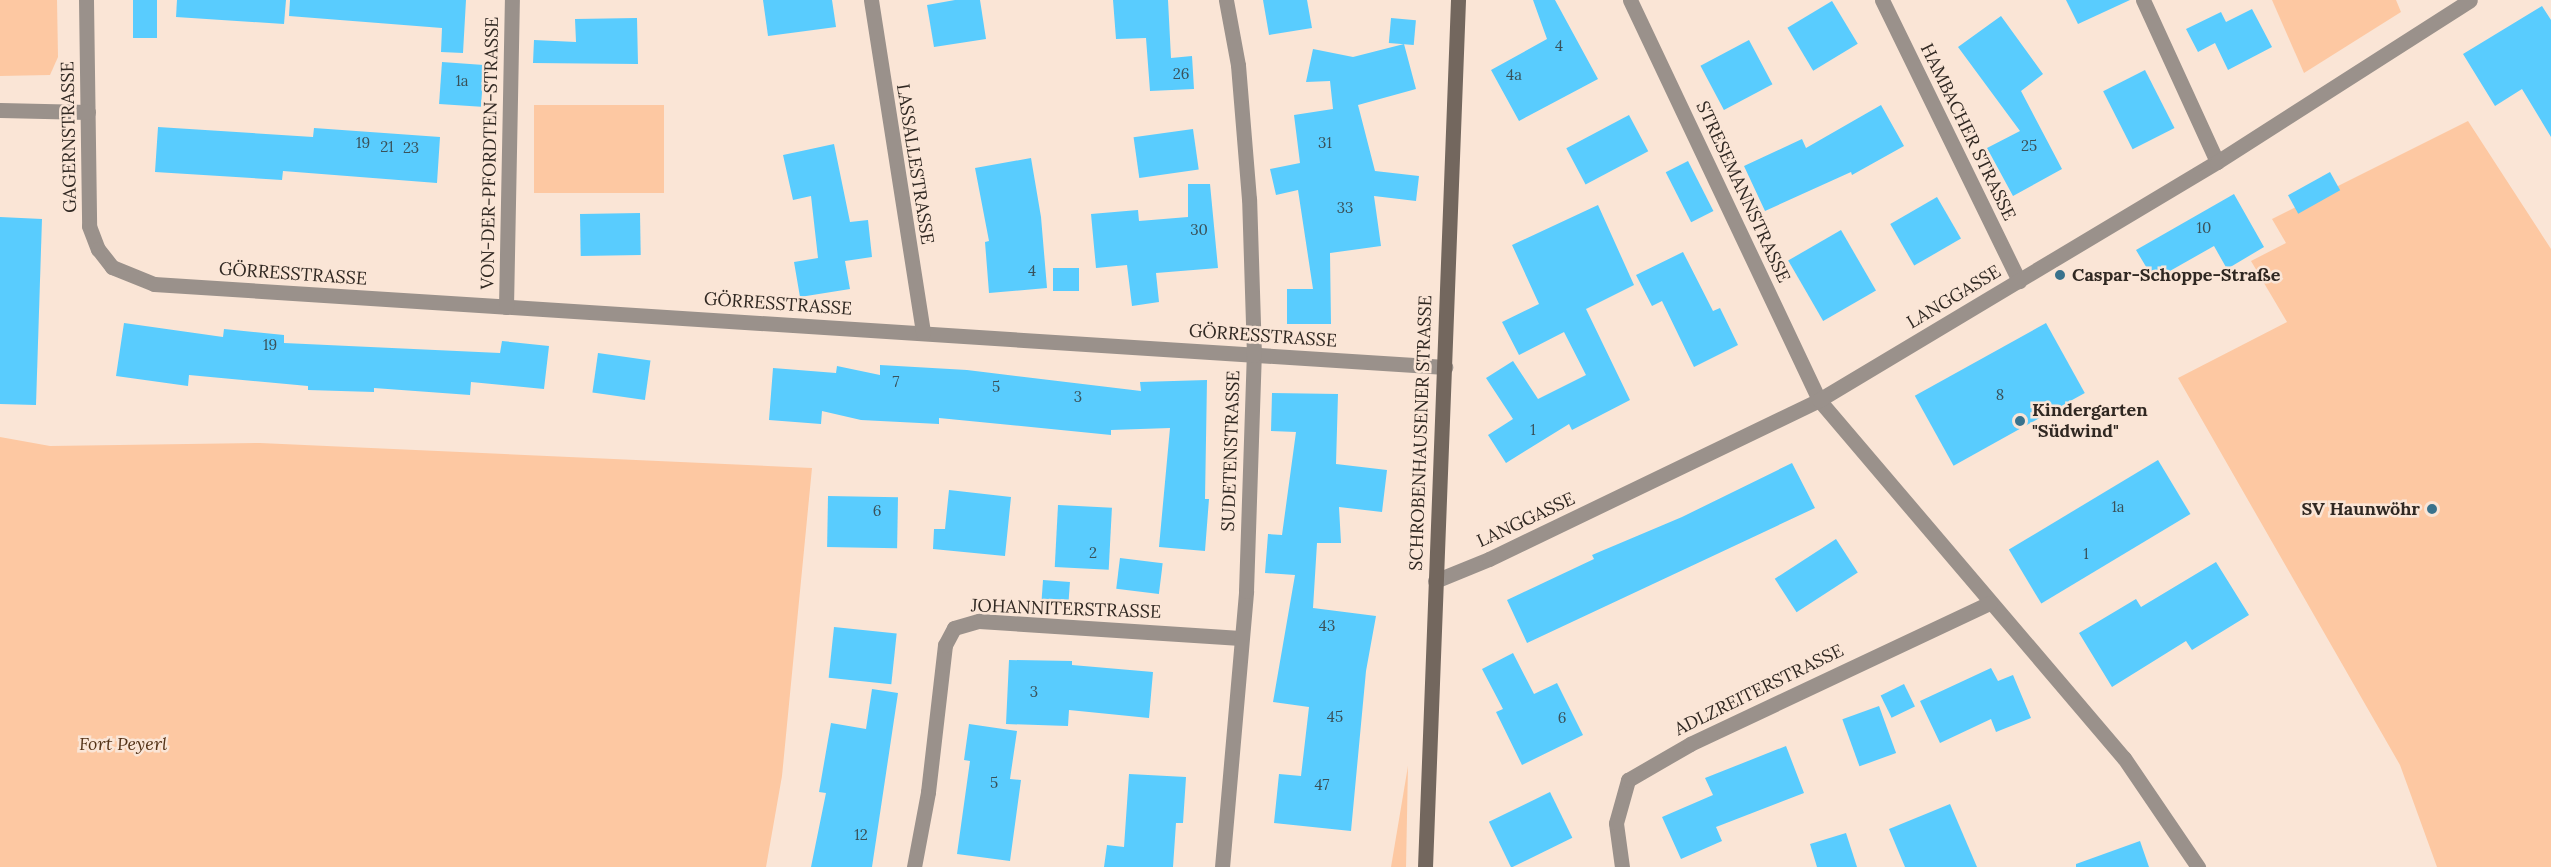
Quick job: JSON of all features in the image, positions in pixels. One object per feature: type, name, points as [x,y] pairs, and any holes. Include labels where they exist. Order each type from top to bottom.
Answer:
[{"type":"street","name":"GAGERNSTRASSE","points":[[86,0],[90,226],[98,249],[112,267]]},
{"type":"street","name":"VON-DER-PFORDTEN-STRASSE","points":[[506,307],[512,0]]},
{"type":"street","name":"LASSALLESTRASSE","points":[[871,0],[923,333]]},
{"type":"street","name":"SUDETENSTRASSE","points":[[1222,867],[1240,638],[1246,591],[1254,354],[1249,199],[1238,65],[1226,0]]},
{"type":"street","name":"SCHROBENHAUSENER STRASSE","points":[[1425,867],[1434,581],[1445,367],[1458,0]]},
{"type":"street","name":"STRESEMANNSTRASSE","points":[[1630,0],[1819,400]]},
{"type":"street","name":"HAMBACHER STRASSE","points":[[1882,0],[2019,281]]},
{"type":"street","points":[[2143,0],[2217,162]]},
{"type":"street","name":"LANGGASSE","points":[[1434,581],[1489,559],[1819,400],[2217,162],[2470,0]]},
{"type":"street","points":[[0,110],[88,112]]},
{"type":"street","name":"GÖRRESSTRASSE","points":[[112,267],[154,284],[1445,367]]},
{"type":"street","points":[[1819,400],[1989,603],[2124,758],[2198,867]]},
{"type":"street","name":"ADLZREITERSTRASSE","points":[[1622,867],[1616,823],[1628,780],[1690,744],[1989,603]]},
{"type":"street","name":"JOHANNITERSTRASSE","points":[[914,867],[928,792],[945,645],[954,628],[979,621],[1240,638]]},
{"type":"green space","points":[[0,0],[57,0],[58,57],[50,75],[0,76]]},
{"type":"green space","points":[[2272,0],[2396,0],[2401,12],[2304,73]]},
{"type":"green space","points":[[534,105],[664,105],[664,193],[534,193]]},
{"type":"green space","points":[[2468,121],[2551,249],[2551,867],[2437,867],[2400,765],[2178,378],[2287,322],[2251,261],[2286,243],[2272,219]]},
{"type":"green space","name":"Fort Peyerl","points":[[0,437],[50,446],[260,443],[812,468],[782,776],[766,867],[0,867]]},
{"type":"green space","points":[[1408,766],[1406,867],[1391,867]]},
{"type":"building","points":[[133,0],[157,0],[157,38],[133,38]]},
{"type":"building","points":[[177,0],[286,0],[284,24],[176,17]]},
{"type":"building","points":[[290,0],[466,0],[463,53],[441,52],[442,28],[289,16]]},
{"type":"building","points":[[763,0],[832,0],[836,27],[768,36]]},
{"type":"building","points":[[955,0],[980,0],[986,39],[934,47],[927,5]]},
{"type":"building","points":[[1113,0],[1168,0],[1171,58],[1192,56],[1194,89],[1150,91],[1146,38],[1116,39]]},
{"type":"building","points":[[1263,0],[1307,0],[1312,28],[1269,35]]},
{"type":"building","points":[[1533,0],[1555,0],[1598,79],[1519,121],[1491,70],[1547,39]]},
{"type":"building","points":[[2066,0],[2130,0],[2078,24]]},
{"type":"building","points":[[1832,1],[1858,44],[1813,71],[1787,28]]},
{"type":"building","points":[[2542,6],[2551,20],[2551,137],[2522,89],[2495,106],[2463,54]]},
{"type":"building","points":[[2252,9],[2272,47],[2228,70],[2215,43],[2198,52],[2186,29],[2221,12],[2226,22]]},
{"type":"building","points":[[2001,16],[2043,74],[2021,91],[2062,169],[2013,196],[1987,148],[2020,131],[1958,47]]},
{"type":"building","points":[[637,18],[638,64],[533,63],[534,40],[576,42],[575,19]]},
{"type":"building","points":[[1391,18],[1416,20],[1414,45],[1389,43]]},
{"type":"building","points":[[1749,40],[1772,84],[1724,110],[1700,66]]},
{"type":"building","points":[[1404,44],[1416,89],[1358,105],[1375,171],[1419,176],[1416,201],[1374,196],[1381,246],[1330,253],[1331,324],[1287,324],[1287,289],[1313,289],[1298,190],[1276,195],[1270,169],[1300,163],[1294,115],[1333,109],[1330,81],[1306,82],[1313,49],[1353,57]]},
{"type":"building","points":[[442,62],[484,65],[481,107],[439,104]]},
{"type":"building","points":[[2145,70],[2175,128],[2133,149],[2103,91]]},
{"type":"building","points":[[1881,105],[1904,146],[1852,175],[1851,172],[1765,211],[1744,166],[1802,139],[1806,148]]},
{"type":"building","points":[[1629,115],[1648,151],[1586,185],[1566,148]]},
{"type":"building","points":[[158,127],[313,137],[314,128],[440,137],[437,183],[283,171],[282,180],[155,172]]},
{"type":"building","points":[[1193,129],[1199,170],[1139,178],[1134,137]]},
{"type":"building","points":[[834,144],[850,222],[868,220],[872,257],[845,261],[850,289],[800,297],[794,262],[818,258],[811,196],[793,200],[783,155]]},
{"type":"building","points":[[1031,158],[1041,217],[1047,288],[989,293],[985,242],[989,241],[975,168]]},
{"type":"building","points":[[1688,161],[1713,211],[1691,222],[1666,172]]},
{"type":"building","points":[[2330,172],[2340,190],[2298,214],[2288,195]]},
{"type":"building","points":[[1188,184],[1210,184],[1218,268],[1156,273],[1159,302],[1132,306],[1127,265],[1096,268],[1091,214],[1138,210],[1139,221],[1188,217]]},
{"type":"building","points":[[2234,194],[2264,247],[2227,269],[2214,246],[2154,280],[2136,250]]},
{"type":"building","points":[[1937,197],[1961,239],[1914,266],[1890,224]]},
{"type":"building","points":[[1598,205],[1634,285],[1586,309],[1630,400],[1572,430],[1569,424],[1506,463],[1488,435],[1513,419],[1486,378],[1513,361],[1538,399],[1586,375],[1564,332],[1519,355],[1502,322],[1539,304],[1512,245]]},
{"type":"building","points":[[640,213],[641,255],[581,256],[580,214]]},
{"type":"building","points":[[0,217],[42,219],[36,405],[0,404]]},
{"type":"building","points":[[1841,230],[1876,291],[1823,321],[1788,260]]},
{"type":"building","points":[[1683,252],[1713,311],[1720,308],[1738,345],[1694,367],[1662,301],[1652,306],[1636,275]]},
{"type":"building","points":[[1053,268],[1079,268],[1079,291],[1053,291]]},
{"type":"building","points":[[124,323],[223,337],[224,329],[284,335],[284,343],[500,353],[502,341],[549,346],[544,389],[471,382],[470,395],[374,388],[374,392],[308,390],[308,386],[189,375],[188,386],[116,376]]},
{"type":"building","name":"Kindergarten \"Südwind\"","points":[[2046,323],[2085,393],[1954,466],[1915,396]]},
{"type":"building","points":[[598,353],[650,360],[645,400],[592,393]]},
{"type":"building","points":[[880,365],[967,370],[1141,391],[1140,382],[1207,380],[1205,499],[1209,499],[1205,551],[1159,547],[1170,428],[1111,430],[1111,435],[939,418],[939,424],[861,420],[822,411],[821,424],[769,420],[773,368],[836,373],[837,366],[880,375]]},
{"type":"building","points":[[1272,393],[1338,394],[1336,464],[1387,470],[1382,512],[1339,507],[1341,543],[1317,543],[1313,608],[1376,616],[1366,671],[1351,831],[1274,823],[1279,774],[1301,776],[1309,707],[1273,702],[1295,575],[1265,573],[1268,534],[1282,535],[1296,432],[1271,431]]},
{"type":"building","points":[[2158,460],[2190,514],[2041,604],[2009,550]]},
{"type":"building","points":[[1792,463],[1815,508],[1527,643],[1507,600],[1594,559],[1592,555],[1682,517]]},
{"type":"building","points":[[949,490],[1011,497],[1005,556],[933,549],[934,529],[945,529]]},
{"type":"building","points":[[828,496],[898,497],[897,548],[827,547]]},
{"type":"building","points":[[1058,505],[1112,508],[1109,570],[1055,567]]},
{"type":"building","points":[[1836,539],[1858,573],[1797,612],[1775,579]]},
{"type":"building","points":[[1120,558],[1163,563],[1159,594],[1116,589]]},
{"type":"building","points":[[2216,562],[2249,615],[2192,650],[2186,641],[2112,687],[2079,633],[2136,599],[2141,607]]},
{"type":"building","points":[[1043,580],[1070,582],[1068,607],[1041,605]]},
{"type":"building","points":[[834,627],[897,634],[891,684],[829,678]]},
{"type":"building","points":[[1513,653],[1534,694],[1557,683],[1583,735],[1522,765],[1496,712],[1503,709],[1482,669]]},
{"type":"building","points":[[1009,660],[1072,661],[1072,665],[1153,672],[1149,718],[1069,710],[1068,726],[1006,724]]},
{"type":"building","points":[[1991,668],[1998,681],[2013,675],[2031,718],[1996,732],[1991,719],[1940,743],[1920,701]]},
{"type":"building","points":[[1904,684],[1915,706],[1892,718],[1881,695]]},
{"type":"building","points":[[872,689],[898,693],[872,867],[811,867],[826,793],[819,792],[831,723],[866,729]]},
{"type":"building","points":[[1879,706],[1896,753],[1859,766],[1842,719]]},
{"type":"building","points":[[969,724],[1017,731],[1010,779],[1021,780],[1010,861],[957,854],[970,761],[964,760]]},
{"type":"building","points":[[1786,746],[1804,793],[1716,827],[1722,841],[1681,859],[1662,817],[1713,795],[1705,778]]},
{"type":"building","points":[[1129,774],[1186,777],[1183,823],[1176,823],[1173,867],[1104,867],[1107,845],[1124,847]]},
{"type":"building","points":[[1550,792],[1572,838],[1511,867],[1489,822]]},
{"type":"building","points":[[1950,804],[1977,867],[1905,867],[1889,829]]},
{"type":"building","points":[[1846,833],[1857,867],[1817,867],[1810,844]]},
{"type":"building","points":[[2140,841],[2149,867],[2076,867],[2076,864]]},
{"type":"place","name":"Caspar-Schoppe-Straße","points":[[2060,275]]},
{"type":"place","name":"Kindergarten \"Südwind\"","points":[[2020,421]]},
{"type":"place","name":"SV Haunwöhr","points":[[2432,509]]}]
